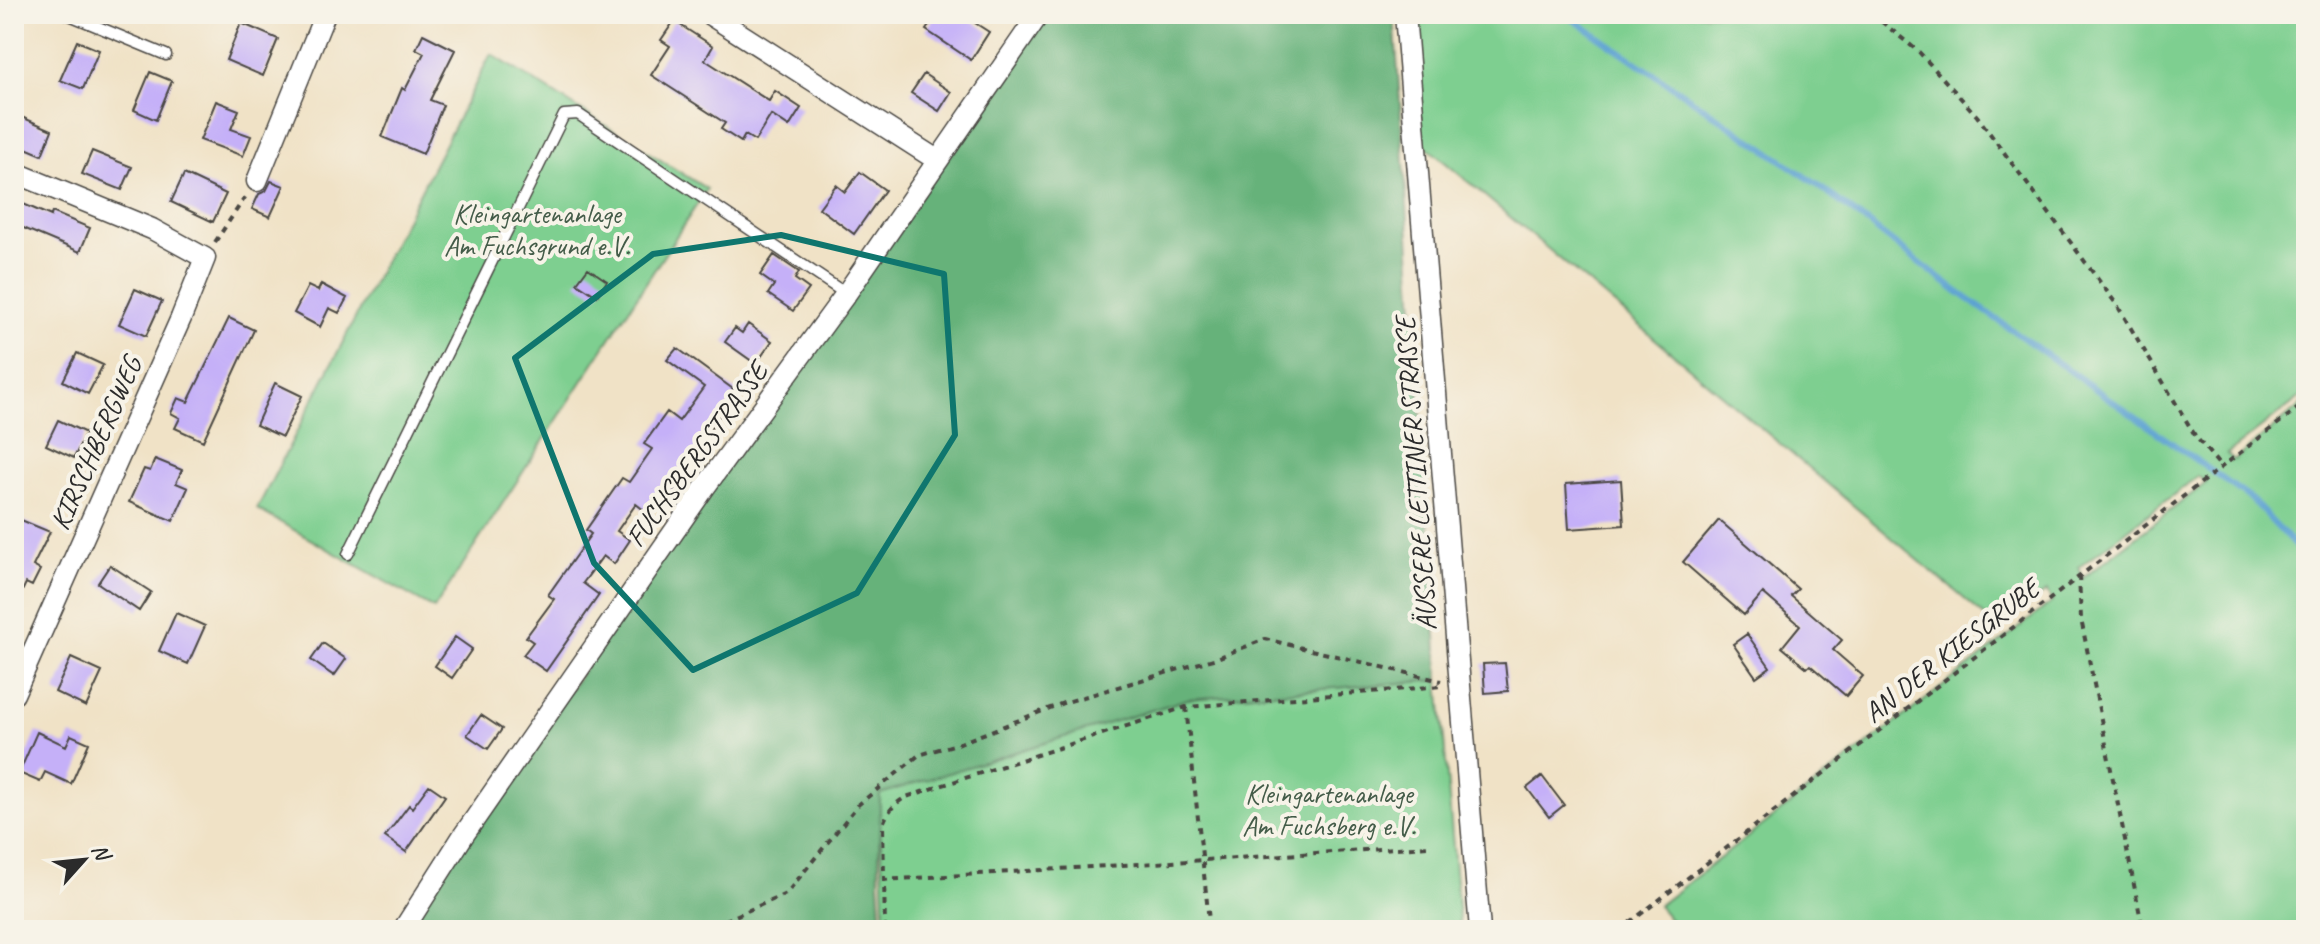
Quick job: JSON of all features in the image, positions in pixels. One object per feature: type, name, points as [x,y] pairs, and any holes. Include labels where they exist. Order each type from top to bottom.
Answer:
[{"type":"street","points":[[257,181],[325,14]]},
{"type":"street","points":[[709,14],[937,160]]},
{"type":"street","name":"FUCHSBERGSTRASSE","points":[[403,930],[463,836],[705,487],[846,294],[1039,14]]},
{"type":"street","name":"ÄUSSERE LETTINER STRASSE","points":[[1405,14],[1480,930]]},
{"type":"street","points":[[14,172],[152,229],[205,258]]},
{"type":"street","name":"KIRSCHBERGWEG","points":[[14,694],[205,258]]},
{"type":"lane","points":[[67,14],[166,55]]},
{"type":"lane","points":[[348,554],[564,115],[578,114],[846,294]]},
{"type":"path","points":[[1872,14],[1919,52],[1977,116],[2117,305],[2196,437],[2221,467]]},
{"type":"path","points":[[205,258],[257,181]]},
{"type":"path","name":"AN DER KIESGRUBE","points":[[1620,930],[2306,402]]},
{"type":"path","points":[[2079,576],[2081,619],[2143,930]]},
{"type":"path","points":[[703,930],[786,894],[858,805],[919,755],[960,743],[1063,703],[1217,658],[1265,639],[1361,660],[1418,678],[1459,684]]},
{"type":"path","points":[[885,930],[883,824],[895,803],[906,797],[1186,707],[1459,684]]},
{"type":"path","points":[[1186,707],[1210,930]]},
{"type":"path","points":[[882,880],[1429,846]]},
{"type":"highlighted area","points":[[781,235],[944,274],[955,435],[857,593],[693,670],[594,563],[515,358],[653,254]]},
{"type":"green space","points":[[1039,14],[1394,14],[1439,680],[1187,699],[880,794],[882,930],[403,930]]},
{"type":"green space","points":[[1408,14],[2306,14],[2306,393],[2227,454],[2234,460],[2306,401],[2306,930],[1679,930],[1658,906],[2052,602],[2047,591],[1999,628],[1422,143]],"holes":[[[2198,476],[2206,483],[2083,578],[2079,567]]]},
{"type":"green space","name":"Kleingartenanlage Am Fuchsgrund e.V.","points":[[491,54],[707,189],[434,609],[257,509]]},
{"type":"green space","name":"Kleingartenanlage Am Fuchsberg e.V.","points":[[1439,680],[1460,930],[885,930],[879,794],[1187,699]]},
{"type":"building","points":[[937,14],[961,14],[989,32],[971,60],[926,30]]},
{"type":"building","points":[[674,21],[713,46],[705,60],[769,101],[775,91],[801,108],[789,127],[771,115],[755,141],[745,135],[741,142],[721,129],[725,123],[651,75],[670,46],[661,40]]},
{"type":"building","points":[[241,23],[278,39],[263,76],[226,60]]},
{"type":"building","points":[[423,34],[455,50],[430,100],[443,105],[423,154],[382,137],[402,88],[405,90],[424,53],[416,49]]},
{"type":"building","points":[[77,41],[99,50],[83,89],[60,80]]},
{"type":"building","points":[[150,72],[172,81],[156,120],[134,110]]},
{"type":"building","points":[[924,74],[951,92],[939,111],[911,93]]},
{"type":"building","points":[[216,101],[239,110],[231,129],[251,136],[243,156],[200,140]]},
{"type":"building","points":[[19,116],[52,130],[42,155],[14,143],[14,128]]},
{"type":"building","points":[[92,151],[132,167],[122,190],[82,174]]},
{"type":"building","points":[[860,172],[885,190],[854,234],[819,208],[836,185],[845,192]]},
{"type":"building","points":[[184,174],[226,194],[213,222],[171,202]]},
{"type":"building","points":[[271,181],[284,186],[270,217],[252,209],[259,194],[266,191]]},
{"type":"building","points":[[14,200],[90,228],[80,252],[14,224]]},
{"type":"building","points":[[774,255],[799,272],[795,279],[809,289],[793,311],[768,294],[774,285],[760,275]]},
{"type":"building","points":[[588,268],[607,281],[597,296],[577,283]]},
{"type":"building","points":[[321,284],[347,298],[339,313],[329,308],[320,327],[294,313],[308,286],[318,291]]},
{"type":"building","points":[[135,289],[162,301],[146,336],[119,324]]},
{"type":"building","points":[[229,318],[254,330],[203,441],[175,428],[180,418],[171,413],[178,398],[188,402]]},
{"type":"building","points":[[748,324],[772,341],[756,364],[725,342],[735,328],[742,333]]},
{"type":"building","points":[[677,348],[737,392],[675,479],[680,482],[662,507],[656,503],[649,514],[636,504],[617,531],[630,540],[614,564],[603,556],[583,583],[599,595],[546,671],[523,655],[533,642],[526,637],[554,599],[548,595],[591,534],[586,530],[622,478],[629,482],[652,449],[644,444],[667,412],[679,421],[704,387],[667,360]]},
{"type":"building","points":[[77,353],[103,365],[88,394],[63,381]]},
{"type":"building","points":[[275,383],[302,396],[282,437],[256,425]]},
{"type":"building","points":[[58,420],[86,433],[74,458],[46,445]]},
{"type":"building","points":[[155,459],[182,470],[176,483],[188,488],[173,521],[129,502],[144,469],[150,471]]},
{"type":"building","points":[[1621,480],[1624,525],[1569,529],[1566,484]]},
{"type":"building","points":[[14,517],[50,532],[33,566],[40,570],[32,586],[26,583],[14,608]]},
{"type":"building","points":[[1719,520],[1798,589],[1791,596],[1842,640],[1833,650],[1863,676],[1846,696],[1810,665],[1807,668],[1782,647],[1800,625],[1763,593],[1744,615],[1683,562]]},
{"type":"building","points":[[110,565],[151,592],[139,611],[98,583]]},
{"type":"building","points":[[176,613],[205,626],[188,664],[159,651]]},
{"type":"building","points":[[1747,634],[1770,667],[1756,677],[1733,644]]},
{"type":"building","points":[[455,637],[472,649],[452,678],[435,666]]},
{"type":"building","points":[[323,643],[346,659],[334,676],[311,660]]},
{"type":"building","points":[[71,658],[102,672],[86,707],[55,692]]},
{"type":"building","points":[[1505,663],[1508,691],[1485,693],[1483,664]]},
{"type":"building","points":[[481,715],[502,729],[488,749],[467,735]]},
{"type":"building","points":[[37,732],[66,746],[71,735],[89,743],[71,784],[45,772],[40,782],[19,773]]},
{"type":"building","points":[[1542,776],[1564,805],[1549,817],[1527,788]]},
{"type":"building","points":[[429,785],[445,796],[406,852],[385,837]]},
{"type":"waterway","points":[[1565,14],[1815,183],[1954,289],[2251,499],[2306,558]]}]
